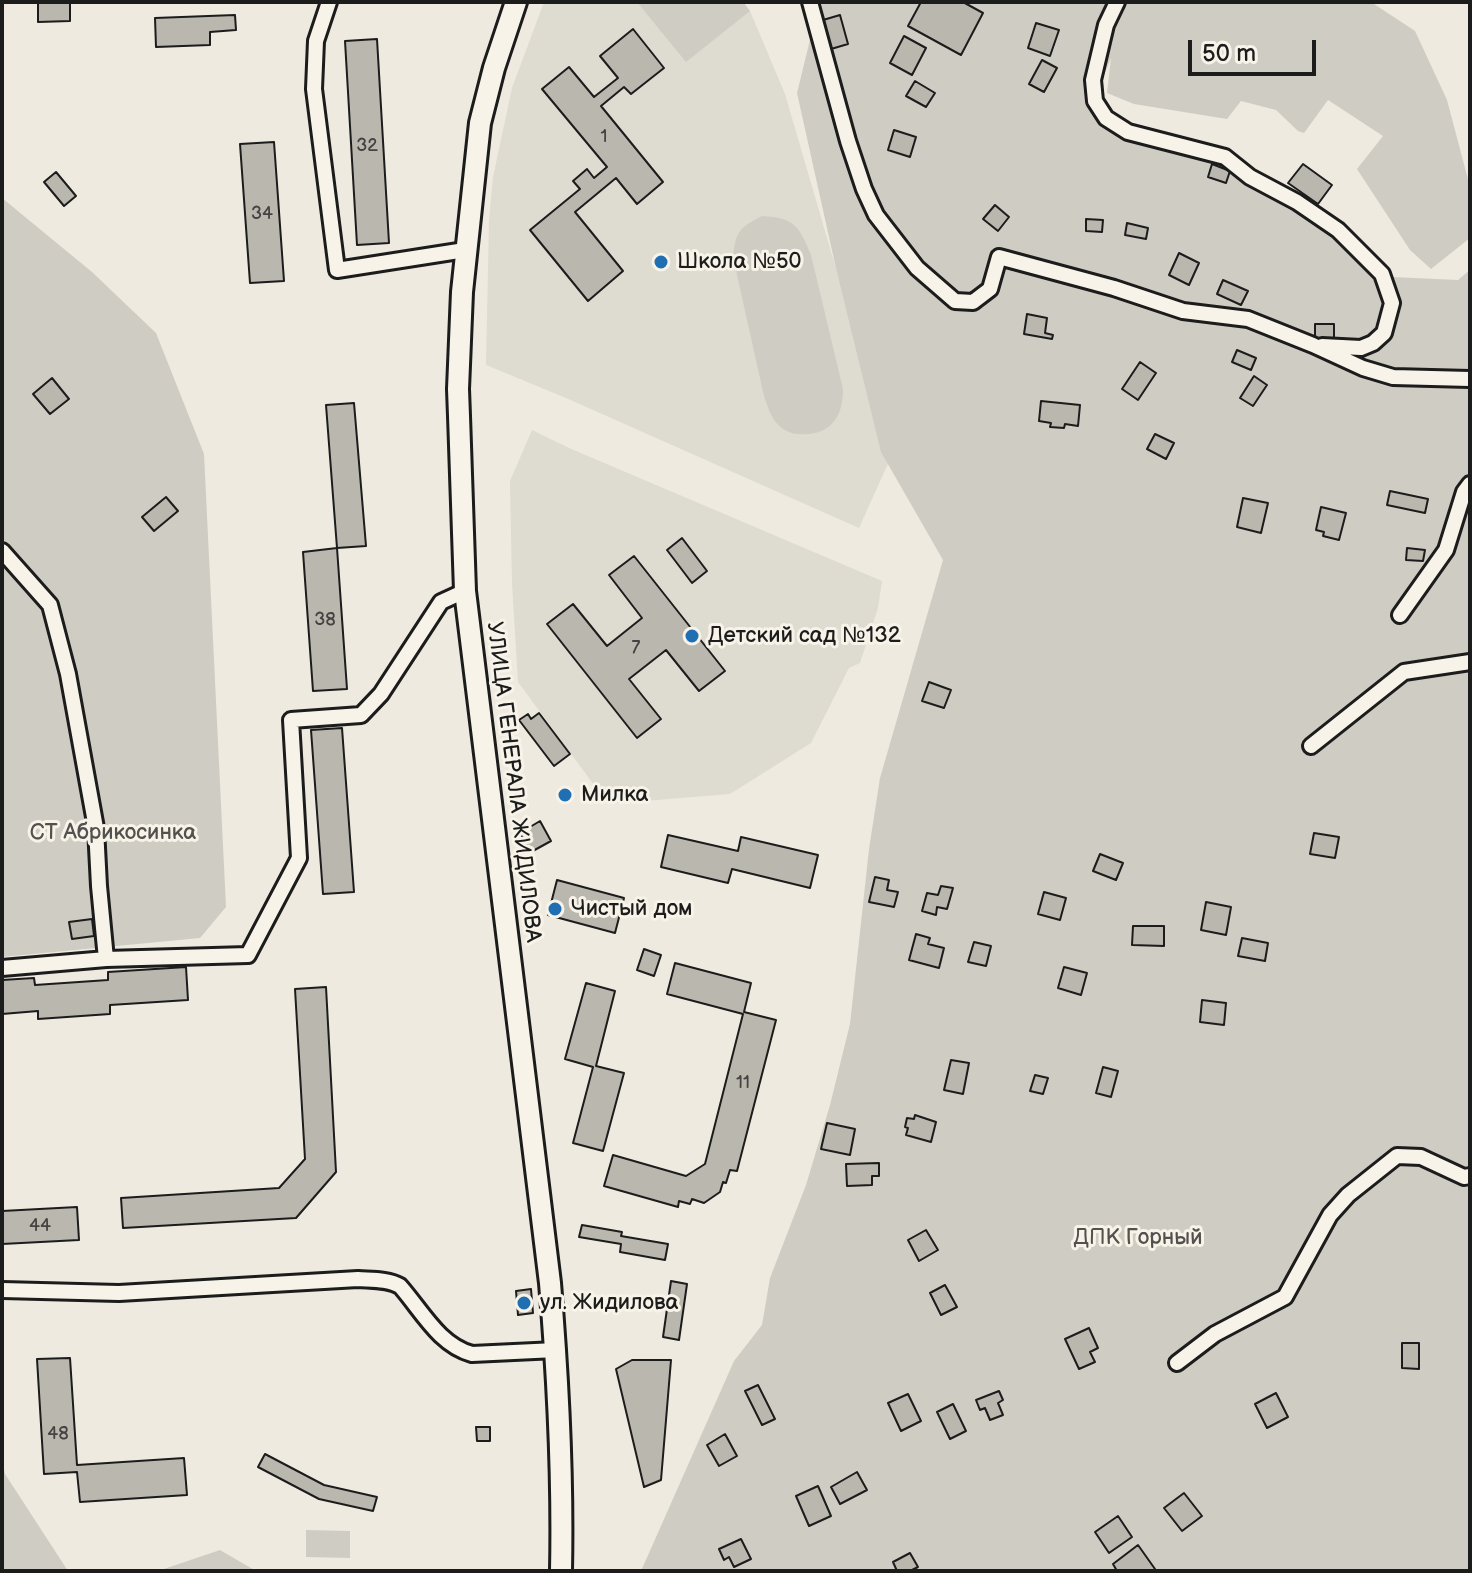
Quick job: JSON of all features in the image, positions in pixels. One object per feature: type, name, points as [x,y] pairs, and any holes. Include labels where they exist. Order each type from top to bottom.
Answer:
[{"type":"main road","name":"УЛИЦА ГЕНЕРАЛА ЖИДИЛОВА","points":[[516,2],[480,123],[465,250],[458,389],[465,591],[549,1268],[556,1350],[561,1571]]},
{"type":"street","points":[[329,2],[316,41],[314,89],[337,270],[465,250]]},
{"type":"street","points":[[810,2],[848,141],[876,215],[917,268],[955,301],[973,302],[990,289],[999,257],[1114,288],[1183,311],[1248,319],[1363,368],[1393,377],[1470,379]]},
{"type":"street","points":[[1117,2],[1106,25],[1093,80],[1095,101],[1106,118],[1128,132],[1225,157],[1250,177],[1297,202],[1338,230],[1382,274],[1392,303],[1384,333],[1361,348],[1313,345]]},
{"type":"street","points":[[1400,615],[1446,550],[1464,492],[1470,484]]},
{"type":"street","points":[[2,551],[50,605],[68,674],[96,828],[106,959]]},
{"type":"street","points":[[2,968],[106,959],[248,955],[299,858],[291,720],[361,715],[381,694],[441,602],[465,591]]},
{"type":"street","points":[[1311,746],[1404,672],[1470,662]]},
{"type":"street","points":[[1177,1363],[1215,1334],[1285,1297],[1330,1215],[1348,1195],[1397,1156],[1421,1157],[1464,1177],[1470,1176]]},
{"type":"street","points":[[2,1290],[119,1293],[358,1279],[393,1282],[400,1286],[437,1332],[460,1351],[472,1354],[556,1350]]},
{"type":"shaded area","name":"Школа №50","points":[[544,2],[743,2],[750,11],[785,94],[891,457],[859,528],[486,365],[493,177],[512,88]]},
{"type":"shaded area","name":"Детский сад №132","points":[[532,430],[882,581],[878,608],[860,663],[849,668],[811,743],[730,794],[608,804],[518,682],[510,481]]},
{"type":"green space","points":[[637,2],[743,2],[750,11],[686,62]]},
{"type":"green space","name":"ДПК Горный","points":[[816,2],[1371,2],[1415,31],[1447,100],[1470,187],[1470,238],[1431,269],[1410,250],[1357,169],[1383,136],[1328,100],[1304,133],[1276,110],[1241,101],[1227,119],[1134,104],[1107,93],[1111,58],[1099,97],[1106,113],[1129,130],[1252,174],[1344,228],[1392,277],[1458,280],[1470,270],[1470,1571],[641,1571],[734,1361],[762,1325],[770,1278],[806,1185],[830,1105],[850,1024],[880,778],[943,560],[881,452],[835,264],[797,93],[818,7]]},
{"type":"green space","name":"СТ Абрикосинка","points":[[2,198],[92,272],[156,333],[204,454],[226,907],[200,938],[2,957]]},
{"type":"green space","points":[[762,216],[782,219],[794,225],[811,255],[843,389],[835,420],[817,432],[798,434],[783,429],[773,418],[764,396],[733,257],[740,231]]},
{"type":"green space","points":[[2,1459],[5,1474],[68,1571],[2,1571]]},
{"type":"green space","points":[[306,1530],[350,1531],[350,1558],[306,1557]]},
{"type":"green space","points":[[220,1550],[256,1571],[158,1571]]},
{"type":"building","points":[[38,2],[70,2],[70,21],[38,22]]},
{"type":"building","points":[[921,2],[963,2],[983,13],[961,55],[908,26]]},
{"type":"building","points":[[235,15],[236,30],[210,32],[210,45],[156,47],[155,18]]},
{"type":"building","points":[[840,15],[848,44],[831,49],[823,20]]},
{"type":"building","points":[[1036,23],[1059,30],[1050,56],[1028,48]]},
{"type":"building","points":[[633,29],[664,68],[631,94],[624,87],[601,106],[663,182],[637,204],[616,178],[575,212],[623,271],[588,301],[530,230],[580,189],[573,181],[587,169],[594,178],[607,167],[542,89],[569,67],[594,97],[618,78],[600,56]]},
{"type":"building","points":[[904,36],[926,48],[912,75],[890,63]]},
{"type":"building","points":[[377,39],[389,243],[357,245],[345,41]]},
{"type":"building","points":[[1042,60],[1057,68],[1044,92],[1029,84]]},
{"type":"building","points":[[915,81],[935,93],[926,107],[906,96]]},
{"type":"building","points":[[894,130],[916,137],[910,157],[888,150]]},
{"type":"building","points":[[274,142],[284,281],[250,283],[240,144]]},
{"type":"building","points":[[1212,164],[1230,171],[1226,183],[1208,177]]},
{"type":"building","points":[[1303,164],[1332,185],[1318,204],[1288,183]]},
{"type":"building","points":[[56,172],[76,196],[64,206],[44,182]]},
{"type":"building","points":[[995,205],[1009,217],[998,231],[983,219]]},
{"type":"building","points":[[1086,219],[1103,220],[1102,232],[1086,231]]},
{"type":"building","points":[[1127,223],[1148,228],[1146,239],[1125,235]]},
{"type":"building","points":[[1179,253],[1199,263],[1189,285],[1169,275]]},
{"type":"building","points":[[1223,280],[1248,291],[1241,305],[1217,294]]},
{"type":"building","points":[[1027,314],[1047,318],[1045,333],[1053,335],[1052,339],[1024,334]]},
{"type":"building","points":[[1315,324],[1334,324],[1334,339],[1315,339]]},
{"type":"building","points":[[1237,350],[1256,358],[1251,370],[1232,362]]},
{"type":"building","points":[[1140,362],[1156,373],[1138,400],[1122,389]]},
{"type":"building","points":[[1254,376],[1267,385],[1253,406],[1240,398]]},
{"type":"building","points":[[52,378],[69,399],[50,414],[33,394]]},
{"type":"building","points":[[1041,401],[1080,405],[1078,426],[1065,424],[1064,428],[1050,427],[1051,423],[1039,421]]},
{"type":"building","points":[[354,403],[366,546],[337,548],[326,405]]},
{"type":"building","points":[[1155,434],[1174,443],[1166,459],[1147,449]]},
{"type":"building","points":[[1390,491],[1428,499],[1425,513],[1387,505]]},
{"type":"building","points":[[166,497],[178,511],[154,531],[142,517]]},
{"type":"building","points":[[1243,498],[1268,503],[1261,533],[1237,527]]},
{"type":"building","points":[[1321,507],[1346,513],[1339,540],[1323,536],[1324,532],[1316,530]]},
{"type":"building","points":[[682,538],[707,571],[692,583],[667,550]]},
{"type":"building","points":[[337,548],[347,689],[313,691],[303,552]]},
{"type":"building","points":[[1407,548],[1425,550],[1423,561],[1406,560]]},
{"type":"building","points":[[634,556],[725,671],[699,691],[666,650],[629,679],[661,719],[637,738],[547,624],[573,604],[607,646],[642,618],[609,575]]},
{"type":"building","points":[[929,682],[951,690],[944,708],[922,701]]},
{"type":"building","points":[[539,713],[570,754],[554,766],[519,720],[528,714],[531,719]]},
{"type":"building","points":[[342,728],[354,892],[323,894],[311,730]]},
{"type":"building","points":[[540,821],[551,841],[531,852],[520,833]]},
{"type":"building","points":[[1314,833],[1339,837],[1335,858],[1310,854]]},
{"type":"building","points":[[668,835],[738,851],[741,837],[818,855],[810,888],[732,869],[728,883],[661,867]]},
{"type":"building","points":[[1100,854],[1123,863],[1116,880],[1093,871]]},
{"type":"building","points":[[875,877],[889,880],[887,890],[898,892],[894,907],[869,902]]},
{"type":"building","points":[[557,880],[624,898],[615,933],[548,915]]},
{"type":"building","points":[[941,886],[953,888],[947,909],[937,907],[936,915],[922,911],[927,893],[938,895]]},
{"type":"building","points":[[1044,892],[1066,898],[1060,920],[1038,914]]},
{"type":"building","points":[[1206,902],[1231,907],[1226,935],[1201,930]]},
{"type":"building","points":[[92,919],[94,936],[72,939],[69,922]]},
{"type":"building","points":[[1133,926],[1164,926],[1164,946],[1132,945]]},
{"type":"building","points":[[916,934],[930,938],[928,944],[944,948],[939,968],[909,960]]},
{"type":"building","points":[[1242,938],[1268,943],[1265,961],[1238,956]]},
{"type":"building","points":[[974,942],[991,946],[986,966],[968,962]]},
{"type":"building","points":[[644,949],[661,955],[654,976],[637,970]]},
{"type":"building","points":[[675,963],[751,983],[744,1012],[776,1020],[737,1171],[730,1170],[720,1192],[704,1203],[692,1199],[690,1204],[679,1201],[678,1207],[604,1186],[613,1155],[686,1176],[705,1164],[743,1014],[667,994]]},
{"type":"building","points":[[186,967],[188,1000],[110,1005],[110,1014],[38,1019],[38,1011],[2,1014],[2,980],[34,978],[35,985],[108,980],[108,972]]},
{"type":"building","points":[[1064,967],[1087,973],[1081,995],[1058,988]]},
{"type":"building","points":[[586,983],[615,991],[596,1066],[624,1073],[603,1151],[573,1143],[593,1067],[565,1059]]},
{"type":"building","points":[[326,987],[336,1172],[296,1218],[123,1228],[121,1198],[279,1188],[305,1159],[295,989]]},
{"type":"building","points":[[1202,1000],[1226,1003],[1224,1025],[1200,1022]]},
{"type":"building","points":[[951,1060],[969,1063],[963,1094],[944,1090]]},
{"type":"building","points":[[1103,1067],[1118,1071],[1111,1097],[1096,1093]]},
{"type":"building","points":[[1035,1075],[1048,1078],[1043,1094],[1030,1091]]},
{"type":"building","points":[[915,1115],[936,1122],[931,1142],[906,1135],[907,1118],[914,1119]]},
{"type":"building","points":[[827,1123],[855,1129],[850,1155],[821,1149]]},
{"type":"building","points":[[879,1163],[879,1176],[872,1176],[872,1185],[847,1186],[846,1164]]},
{"type":"building","points":[[77,1207],[79,1240],[2,1244],[2,1211]]},
{"type":"building","points":[[582,1225],[668,1244],[665,1260],[620,1252],[621,1244],[579,1237]]},
{"type":"building","points":[[926,1230],[938,1250],[919,1261],[908,1240]]},
{"type":"building","points":[[671,1281],[687,1284],[679,1340],[663,1337]]},
{"type":"building","points":[[945,1285],[957,1307],[941,1315],[930,1293]]},
{"type":"building","points":[[531,1289],[533,1313],[518,1315],[516,1291]]},
{"type":"building","points":[[1089,1328],[1098,1348],[1090,1352],[1095,1362],[1079,1369],[1065,1339]]},
{"type":"building","points":[[1402,1343],[1419,1343],[1419,1369],[1402,1368]]},
{"type":"building","points":[[70,1358],[77,1465],[184,1458],[187,1495],[80,1502],[77,1472],[44,1474],[37,1359]]},
{"type":"building","points":[[632,1360],[671,1360],[661,1480],[644,1487],[616,1369]]},
{"type":"building","points":[[758,1385],[775,1419],[762,1425],[745,1391]]},
{"type":"building","points":[[999,1391],[1003,1400],[998,1403],[1003,1415],[990,1420],[985,1408],[980,1410],[976,1400]]},
{"type":"building","points":[[1276,1393],[1288,1417],[1267,1428],[1255,1404]]},
{"type":"building","points":[[908,1394],[921,1421],[901,1431],[888,1403]]},
{"type":"building","points":[[953,1404],[966,1431],[950,1439],[937,1412]]},
{"type":"building","points":[[476,1427],[490,1427],[490,1441],[477,1441]]},
{"type":"building","points":[[725,1434],[737,1456],[719,1466],[707,1445]]},
{"type":"building","points":[[265,1454],[324,1485],[377,1497],[373,1511],[319,1499],[258,1467]]},
{"type":"building","points":[[857,1472],[867,1490],[840,1504],[831,1487]]},
{"type":"building","points":[[818,1486],[831,1516],[809,1526],[796,1496]]},
{"type":"building","points":[[1184,1493],[1202,1516],[1182,1531],[1164,1508]]},
{"type":"building","points":[[1118,1516],[1132,1537],[1109,1553],[1095,1532]]},
{"type":"building","points":[[741,1539],[751,1559],[734,1567],[729,1557],[724,1560],[719,1549]]},
{"type":"building","points":[[1138,1545],[1155,1569],[1117,1571],[1113,1564]]},
{"type":"building","points":[[910,1553],[918,1567],[910,1571],[897,1571],[893,1562]]},
{"type":"place","name":"Школа №50","points":[[661,262]]},
{"type":"place","name":"Детский сад №132","points":[[692,636]]},
{"type":"place","name":"Милка","points":[[565,795]]},
{"type":"place","name":"Чистый дом","points":[[555,909]]},
{"type":"place","name":"ул. Жидилова","points":[[524,1303]]}]
